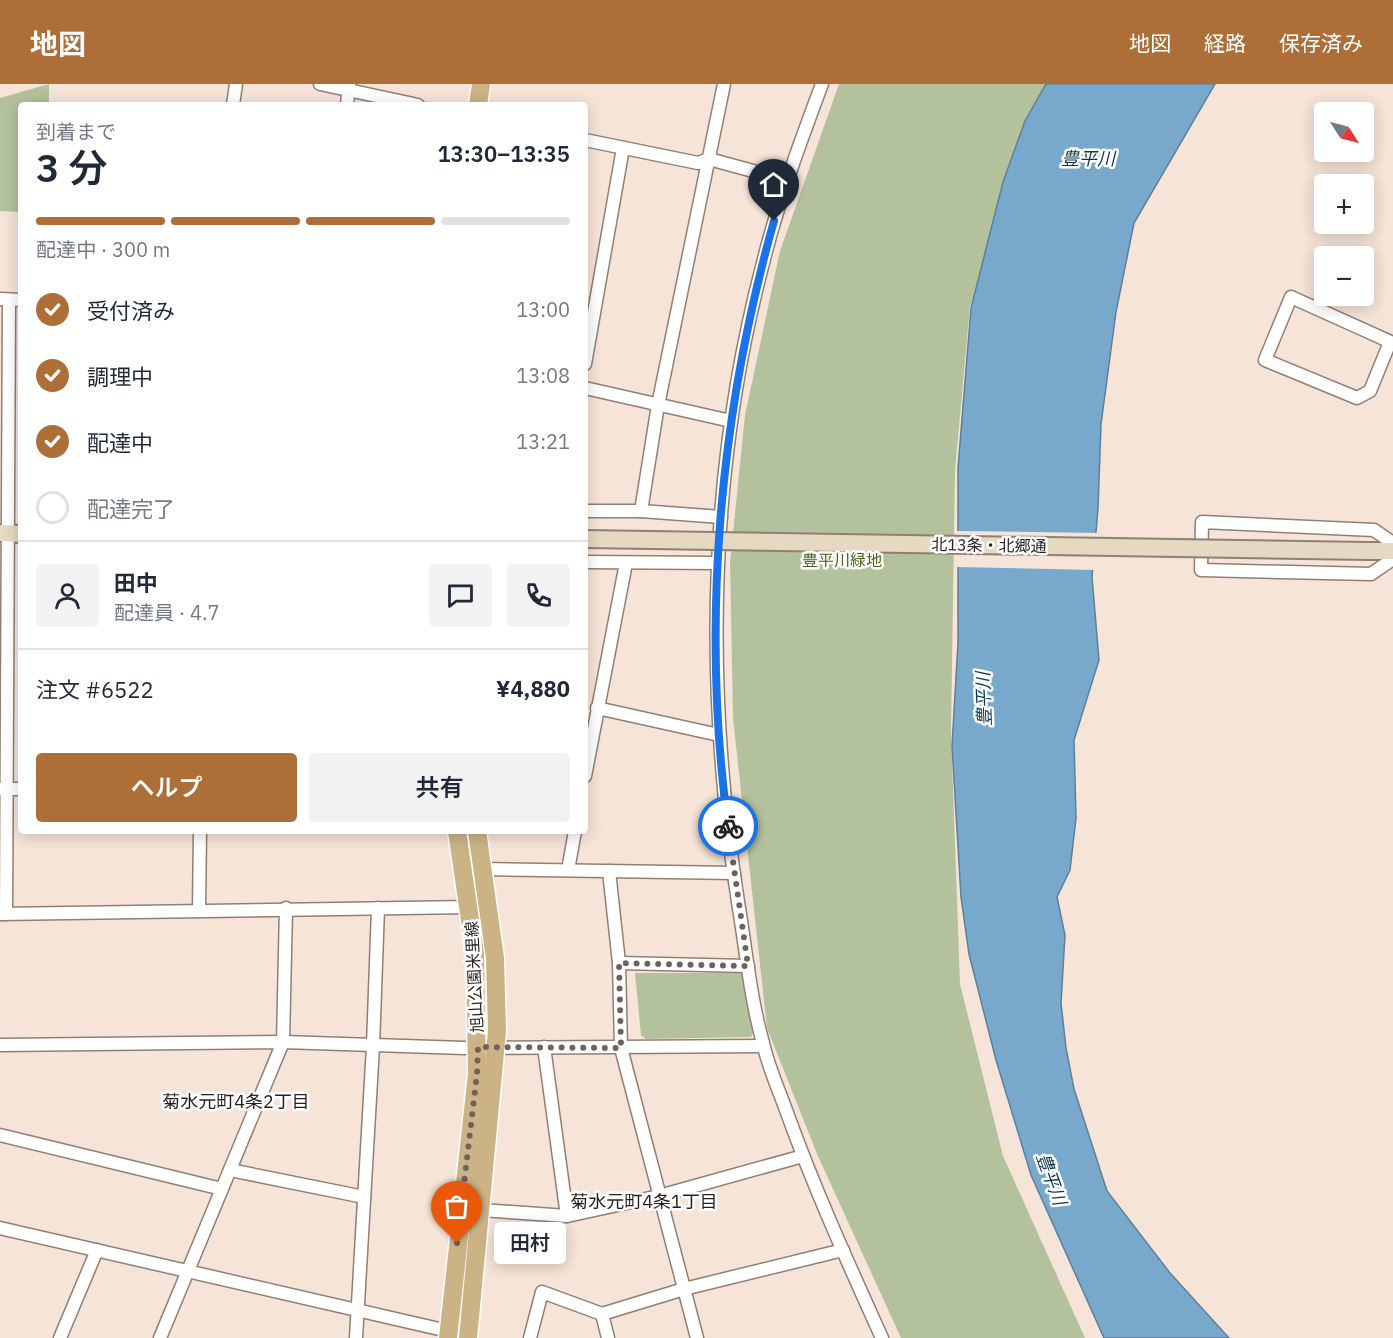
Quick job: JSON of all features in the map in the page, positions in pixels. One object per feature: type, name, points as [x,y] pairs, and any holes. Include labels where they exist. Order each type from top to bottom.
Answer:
[{"type":"main road","points":[[478,102],[481,84]]},
{"type":"main road","name":"旭山公園米里線","points":[[458,834],[470,907],[486,1047],[495,1076],[468,1338]]},
{"type":"main road","name":"旭山公園米里線","points":[[448,1335],[477,1074],[486,1047],[497,1031],[495,958],[478,834]]},
{"type":"street","points":[[233,102],[236,84]]},
{"type":"street","points":[[320,84],[349,87],[406,102]]},
{"type":"street","points":[[641,511],[658,405],[724,84]]},
{"type":"street","points":[[822,84],[786,180],[747,330],[731,421],[717,563],[719,735],[734,873],[763,1046],[803,1156],[881,1338]]},
{"type":"street","points":[[347,102],[349,87]]},
{"type":"street","points":[[588,141],[698,163],[709,159],[786,180]]},
{"type":"street","points":[[588,347],[623,148]]},
{"type":"street","points":[[1291,297],[1392,343],[1370,391],[1356,398],[1265,360],[1291,297]]},
{"type":"street","points":[[10,300],[9,534],[3,665],[3,914],[470,907]]},
{"type":"street","points":[[588,389],[731,421]]},
{"type":"street","points":[[588,511],[641,511],[721,517]]},
{"type":"street","points":[[1393,543],[1374,530],[1202,522],[1201,570],[1371,574],[1393,559]]},
{"type":"street","name":"北13条・北郷通","points":[[588,539],[1393,551]]},
{"type":"street","points":[[588,562],[717,563]]},
{"type":"street","points":[[588,759],[626,563]]},
{"type":"street","points":[[597,708],[719,735]]},
{"type":"street","points":[[199,911],[200,834]]},
{"type":"street","points":[[568,870],[574,834]]},
{"type":"street","points":[[484,869],[734,873]]},
{"type":"street","points":[[609,871],[619,963],[621,1048],[697,1338]]},
{"type":"street","points":[[160,1338],[283,1042],[286,908]]},
{"type":"street","points":[[356,1338],[373,1046],[378,908]]},
{"type":"street","points":[[619,963],[748,966]]},
{"type":"street","points":[[0,1045],[283,1042],[486,1047],[763,1046]]},
{"type":"street","points":[[544,1047],[567,1216]]},
{"type":"street","points":[[0,1135],[222,1189]]},
{"type":"street","points":[[481,1210],[567,1216],[659,1196],[803,1156]]},
{"type":"street","points":[[230,1170],[364,1197]]},
{"type":"street","points":[[0,1228],[358,1311],[448,1335]]},
{"type":"street","points":[[60,1338],[97,1250]]},
{"type":"street","points":[[530,1338],[542,1292],[602,1314],[684,1289],[843,1251]]},
{"type":"street","points":[[602,1314],[608,1338]]},
{"type":"green space","points":[[49,84],[49,102],[18,102],[18,212],[0,211],[0,98]]},
{"type":"green space","name":"豊平川緑地","points":[[839,84],[1067,84],[1032,148],[970,306],[955,471],[951,732],[960,984],[1003,1156],[1085,1338],[901,1338],[817,1154],[767,1028],[733,718],[730,562],[745,415],[780,251]]},
{"type":"green space","points":[[635,973],[746,973],[753,1033],[751,1037],[646,1039],[641,1035]]},
{"type":"water","name":"豊平川","points":[[1046,84],[1215,84],[1134,223],[1116,312],[1101,424],[1098,509],[1092,577],[1099,660],[1074,740],[1076,818],[1070,870],[1057,897],[1065,935],[1061,1003],[1066,1048],[1074,1089],[1107,1191],[1170,1273],[1229,1338],[1104,1338],[1031,1175],[996,1060],[969,954],[961,897],[952,746],[958,643],[958,468],[971,308],[1003,182],[1025,121]]},
{"type":"pier","points":[[956,531],[1099,533],[1095,570],[956,567]]},
{"type":"way so far","points":[[457,1243],[477,1074],[478,1047],[621,1048],[619,963],[748,966],[728,826]]},
{"type":"place","name":"田村","points":[[457,1243]]},
{"type":"district","name":"菊水元町4条2丁目","points":[[236,1102]]},
{"type":"district","name":"菊水元町4条1丁目","points":[[644,1202]]},
{"type":"route","points":[[728,826],[719,735],[716,640],[717,563],[731,421],[747,330],[774,221]]}]
